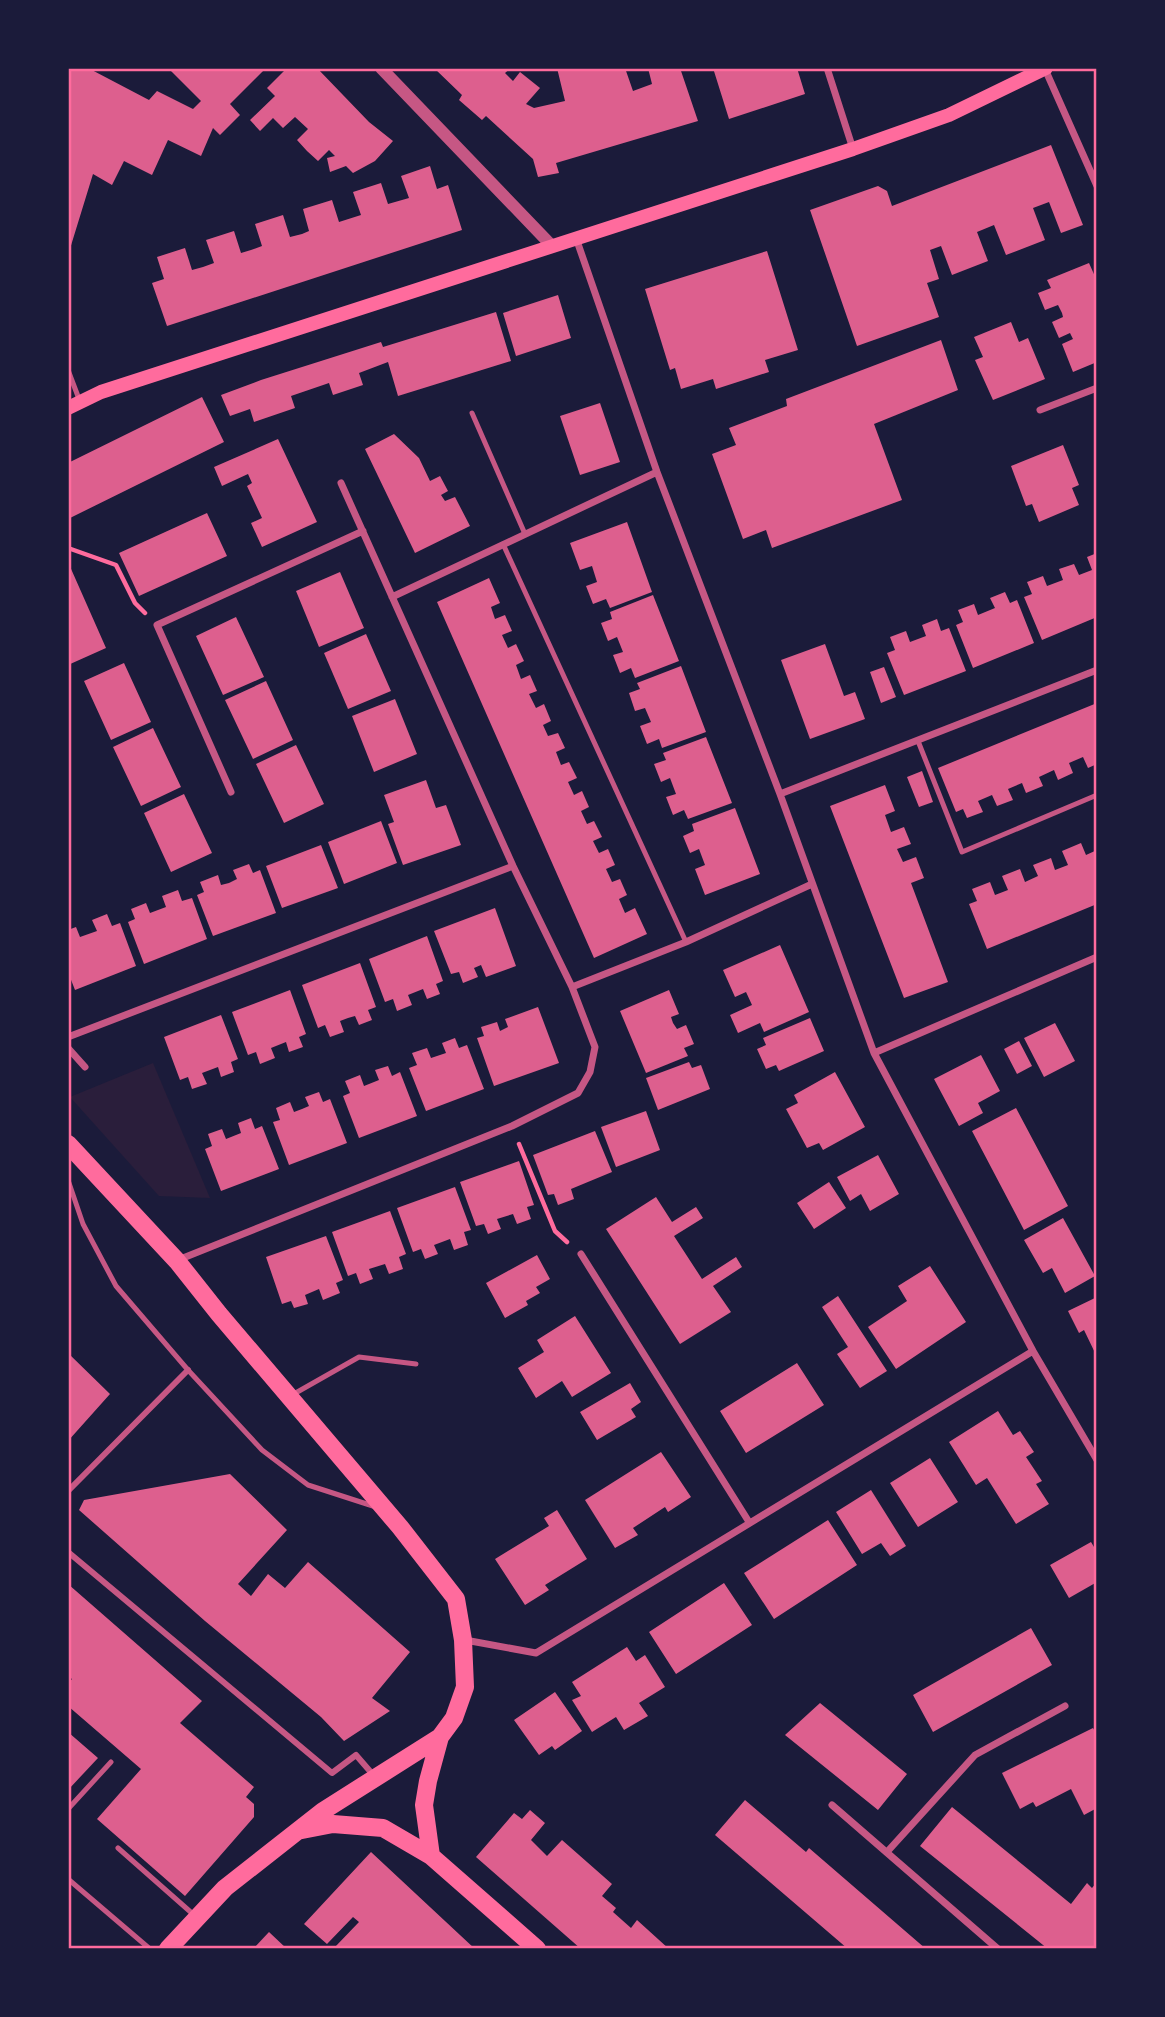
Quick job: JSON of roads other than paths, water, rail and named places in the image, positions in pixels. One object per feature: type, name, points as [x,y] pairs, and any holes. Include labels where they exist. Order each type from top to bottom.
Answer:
[{"type":"main road","points":[[74,405],[114,388],[853,149],[949,115],[1045,69]]},
{"type":"main road","points":[[68,1144],[177,1261],[387,1511],[456,1600],[463,1640],[465,1687],[454,1718],[440,1737],[323,1811],[298,1830],[225,1888],[168,1949]]},
{"type":"main road","points":[[431,1856],[424,1805],[440,1737]]},
{"type":"main road","points":[[298,1830],[334,1824],[383,1828],[431,1856],[537,1949]]},
{"type":"street","points":[[381,68],[552,246]]},
{"type":"street","points":[[828,68],[853,149]]},
{"type":"street","points":[[1045,69],[1097,186]]},
{"type":"street","points":[[576,237],[657,472],[780,794],[874,1053],[1033,1351],[1097,1460]]},
{"type":"street","points":[[1040,410],[1097,387]]},
{"type":"street","points":[[392,597],[657,472]]},
{"type":"street","points":[[177,1261],[512,1126],[578,1093],[590,1073],[596,1047],[572,988],[513,866],[341,483]]},
{"type":"street","points":[[231,792],[157,625],[363,531]]},
{"type":"street","points":[[780,794],[1097,670]]},
{"type":"street","points":[[68,1037],[513,866]]},
{"type":"street","points":[[572,988],[686,942],[813,884]]},
{"type":"street","points":[[874,1053],[1097,957]]},
{"type":"street","points":[[68,1048],[85,1067]]},
{"type":"street","points":[[581,1254],[750,1522]]},
{"type":"street","points":[[463,1640],[536,1653],[1033,1351]]},
{"type":"street","points":[[68,1491],[188,1370]]},
{"type":"street","points":[[68,1552],[332,1773],[356,1755],[376,1778]]},
{"type":"street","points":[[887,1852],[975,1755],[1065,1706]]},
{"type":"street","points":[[832,1805],[998,1949]]},
{"type":"lane","points":[[68,370],[74,405]]},
{"type":"lane","points":[[472,413],[525,534]]},
{"type":"lane","points":[[503,544],[686,942]]},
{"type":"lane","points":[[918,741],[962,852],[1097,795]]},
{"type":"lane","points":[[68,1180],[83,1224],[116,1286],[262,1450],[308,1485],[387,1511]]},
{"type":"lane","points":[[289,1396],[359,1357],[416,1364]]},
{"type":"lane","points":[[68,1809],[111,1762]]},
{"type":"lane","points":[[117,1848],[197,1917]]},
{"type":"lane","points":[[68,1879],[150,1949]]}]
